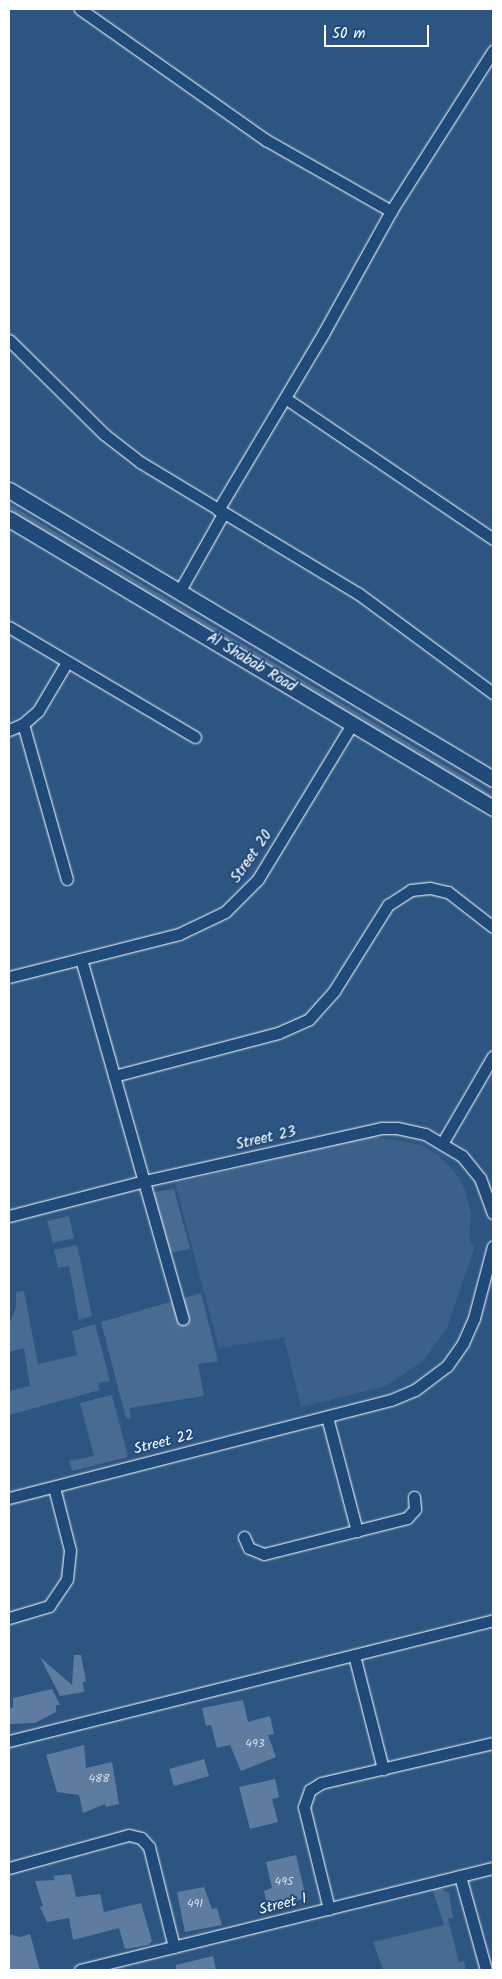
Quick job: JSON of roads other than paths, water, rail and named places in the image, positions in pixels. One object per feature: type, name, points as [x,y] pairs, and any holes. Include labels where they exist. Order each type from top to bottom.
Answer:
[{"type":"main road","name":"Al Shabab Road","points":[[9,490],[493,780]]},
{"type":"main road","name":"Al Shabab Road","points":[[9,519],[493,808]]},
{"type":"street","points":[[80,9],[266,140],[391,211]]},
{"type":"street","points":[[179,592],[221,512],[391,211],[493,51]]},
{"type":"street","points":[[9,340],[104,434],[140,462],[359,594],[493,693]]},
{"type":"street","points":[[285,398],[493,539]]},
{"type":"street","points":[[9,627],[195,737]]},
{"type":"street","points":[[9,730],[23,724],[38,711],[67,662]]},
{"type":"street","name":"Street 20","points":[[9,977],[196,928],[237,902],[266,866],[353,723]]},
{"type":"street","points":[[23,724],[67,879]]},
{"type":"street","points":[[114,1076],[278,1033],[304,1022],[334,992],[388,906],[411,890],[430,888],[448,892],[493,928]]},
{"type":"street","points":[[81,959],[183,1318]]},
{"type":"street","points":[[443,1142],[493,1056]]},
{"type":"street","name":"Street 23","points":[[9,1216],[144,1181],[382,1128],[411,1130],[443,1142],[472,1166],[486,1190],[493,1213]]},
{"type":"street","points":[[357,1531],[327,1417],[404,1396],[437,1375],[463,1343],[488,1286],[493,1246]]},
{"type":"street","name":"Street 22","points":[[9,1498],[327,1417]]},
{"type":"street","points":[[9,1618],[49,1606],[67,1579],[70,1550],[54,1487]]},
{"type":"street","points":[[244,1536],[248,1548],[264,1554],[407,1518],[415,1509],[414,1497]]},
{"type":"street","points":[[9,1741],[493,1620]]},
{"type":"street","points":[[354,1655],[383,1769]]},
{"type":"street","points":[[329,1908],[304,1800],[310,1790],[321,1783],[493,1743]]},
{"type":"street","points":[[9,1868],[129,1835],[141,1838],[148,1847],[174,1947]]},
{"type":"street","name":"Street 1","points":[[80,1970],[493,1868]]},
{"type":"street","points":[[460,1876],[486,1970]]}]
